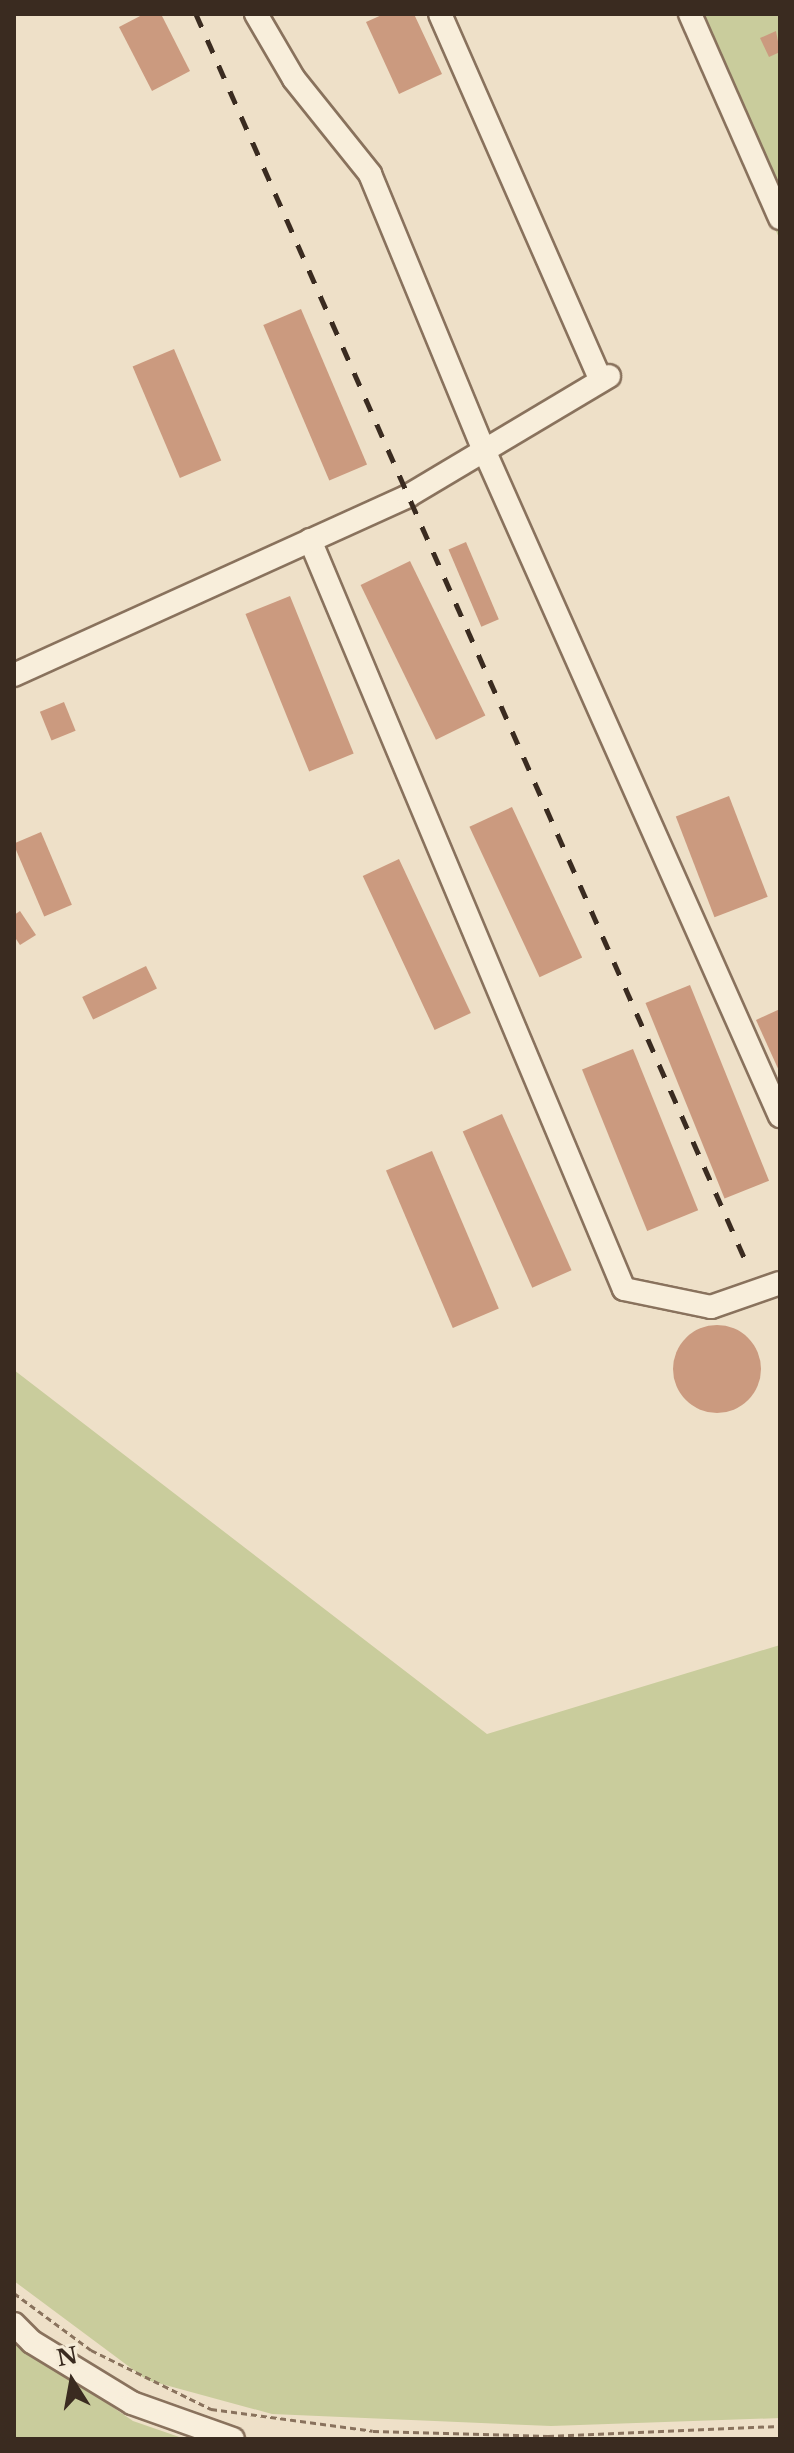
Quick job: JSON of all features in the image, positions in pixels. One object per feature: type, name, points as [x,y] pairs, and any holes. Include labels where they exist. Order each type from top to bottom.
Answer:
[{"type":"street","points":[[256,14],[294,79],[370,174],[484,450],[780,1116]]},
{"type":"street","points":[[14,675],[408,496],[605,378],[440,14]]},
{"type":"street","points":[[690,14],[780,218]]},
{"type":"street","points":[[310,540],[624,1289],[711,1307],[780,1283]]},
{"type":"street","points":[[14,2324],[32,2342],[132,2403],[233,2439]]},
{"type":"path","points":[[14,2293],[91,2350],[211,2409],[405,2432],[548,2436],[780,2426]]},
{"type":"green space","points":[[677,14],[780,14],[780,240]]},
{"type":"green space","points":[[14,1370],[487,1734],[780,1645],[780,2418],[551,2426],[272,2414],[147,2380],[14,2281]]},
{"type":"green space","points":[[14,2340],[133,2421],[185,2439],[14,2439]]},
{"type":"building","points":[[144,14],[161,14],[190,71],[152,91],[119,27]]},
{"type":"building","points":[[384,14],[414,14],[442,74],[399,94],[366,22]]},
{"type":"building","points":[[776,31],[780,52],[769,57],[760,38]]},
{"type":"building","points":[[301,309],[367,465],[329,481],[263,325]]},
{"type":"building","points":[[174,349],[221,460],[180,478],[133,367]]},
{"type":"building","points":[[466,542],[499,619],[481,627],[449,549]]},
{"type":"building","points":[[410,561],[485,716],[436,740],[361,585]]},
{"type":"building","points":[[290,596],[354,754],[309,772],[245,614]]},
{"type":"building","points":[[64,702],[76,731],[52,740],[40,712]]},
{"type":"building","points":[[729,796],[768,897],[714,917],[676,816]]},
{"type":"building","points":[[512,807],[582,957],[540,977],[469,827]]},
{"type":"building","points":[[41,832],[72,905],[44,916],[14,845]]},
{"type":"building","points":[[399,859],[471,1013],[435,1030],[363,876]]},
{"type":"building","points":[[20,911],[36,935],[20,945],[14,936],[14,915]]},
{"type":"building","points":[[146,966],[157,988],[93,1020],[82,997]]},
{"type":"building","points":[[690,985],[769,1181],[725,1199],[645,1003]]},
{"type":"building","points":[[780,1009],[780,1073],[756,1020]]},
{"type":"building","points":[[633,1049],[698,1210],[647,1231],[582,1070]]},
{"type":"building","points":[[502,1114],[572,1270],[532,1288],[463,1131]]},
{"type":"building","points":[[432,1151],[499,1308],[453,1328],[386,1171]]},
{"type":"building","points":[[708,1325],[726,1325],[742,1332],[754,1344],[761,1360],[761,1378],[754,1394],[742,1406],[726,1413],[708,1413],[692,1406],[680,1394],[673,1378],[673,1360],[680,1344],[692,1332]]},
{"type":"railway","points":[[196,14],[747,1264]]}]
